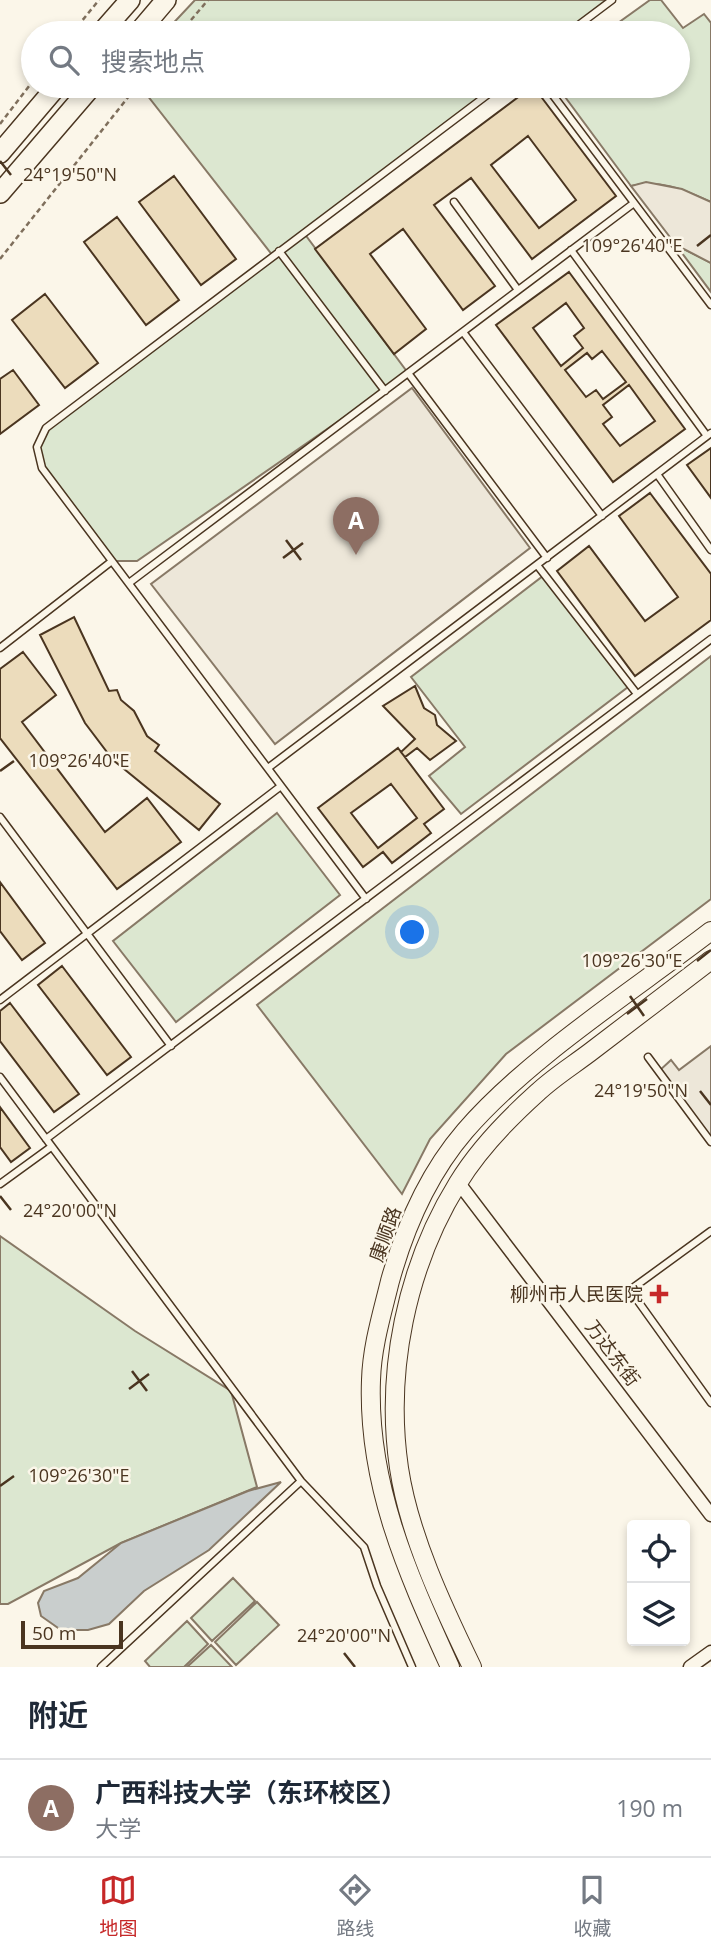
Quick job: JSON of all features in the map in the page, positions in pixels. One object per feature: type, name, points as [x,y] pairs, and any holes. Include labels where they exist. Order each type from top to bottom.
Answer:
[{"type":"main road","points":[[112,21],[130,0]]},
{"type":"main road","points":[[148,21],[166,0]]},
{"type":"main road","points":[[18,171],[0,155],[47,98]]},
{"type":"main road","points":[[0,192],[82,98]]},
{"type":"main road","name":"康顺路","points":[[450,1667],[393,1535],[381,1487],[373,1435],[371,1380],[376,1335],[396,1261],[413,1214],[439,1167],[464,1132],[492,1103],[553,1051],[711,931]]},
{"type":"main road","points":[[472,1667],[420,1545],[399,1471],[394,1404],[398,1347],[412,1291],[434,1228],[458,1182],[503,1127],[540,1090],[711,960]]},
{"type":"street","name":"万达东街","points":[[458,1182],[711,1515]]},
{"type":"street","points":[[690,1667],[711,1652]]},
{"type":"lane","points":[[584,21],[612,0]]},
{"type":"lane","points":[[366,899],[42,468],[37,447],[46,428],[483,98]]},
{"type":"lane","points":[[556,98],[711,305]]},
{"type":"lane","points":[[454,202],[518,290]]},
{"type":"lane","points":[[129,583],[634,203]]},
{"type":"lane","points":[[268,768],[709,435],[572,250]]},
{"type":"lane","points":[[279,251],[385,391]]},
{"type":"lane","points":[[463,332],[602,516]]},
{"type":"lane","points":[[408,373],[547,558]]},
{"type":"lane","points":[[657,474],[711,550]]},
{"type":"lane","points":[[0,648],[112,561]]},
{"type":"lane","points":[[537,565],[637,694]]},
{"type":"lane","points":[[46,1139],[711,639]]},
{"type":"lane","points":[[0,1000],[281,786]]},
{"type":"lane","points":[[0,817],[171,1046]]},
{"type":"lane","points":[[648,1057],[711,1142]]},
{"type":"lane","points":[[0,1077],[301,1481],[364,1547],[377,1586],[412,1667]]},
{"type":"lane","points":[[0,1184],[51,1147]]},
{"type":"lane","points":[[711,1231],[630,1290],[711,1403]]},
{"type":"lane","points":[[101,1667],[301,1481]]},
{"type":"path","points":[[82,21],[99,0]]},
{"type":"path","points":[[190,21],[208,0]]},
{"type":"path","points":[[0,124],[21,97]]},
{"type":"path","points":[[0,259],[127,98]]},
{"type":"green space","points":[[195,0],[612,0],[584,21],[175,21]]},
{"type":"green space","points":[[650,0],[661,0],[678,21],[621,21]]},
{"type":"green space","points":[[704,14],[711,23],[711,202],[662,185],[631,186],[566,98],[690,98],[690,23]]},
{"type":"green space","points":[[149,98],[483,98],[304,233],[408,373],[137,561],[112,561],[42,468],[37,447],[46,428],[273,256]]},
{"type":"green space","points":[[676,245],[711,263],[711,292]]},
{"type":"green space","points":[[543,576],[628,687],[461,814],[429,776],[465,747],[411,677]]},
{"type":"green space","points":[[711,656],[711,899],[506,1054],[430,1139],[402,1194],[257,1005]]},
{"type":"green space","points":[[277,813],[340,895],[176,1022],[113,941]]},
{"type":"green space","points":[[0,1236],[135,1331],[231,1391],[257,1487],[121,1543],[8,1604],[0,1604]]},
{"type":"green space","points":[[233,1578],[255,1601],[212,1641],[191,1618]]},
{"type":"green space","points":[[257,1602],[279,1625],[236,1665],[215,1642]]},
{"type":"green space","points":[[187,1621],[208,1644],[184,1667],[150,1667],[145,1661]]},
{"type":"green space","points":[[211,1645],[232,1667],[187,1667]]},
{"type":"shaded area","points":[[646,182],[682,189],[711,202],[711,263],[676,245],[631,186]]},
{"type":"shaded area","points":[[412,388],[530,548],[275,744],[151,584]]},
{"type":"shaded area","points":[[711,1046],[711,1140],[659,1071],[671,1060],[679,1070]]},
{"type":"shaded area","points":[[281,1482],[209,1550],[144,1591],[109,1624],[88,1630],[61,1630],[41,1616],[38,1603],[44,1591],[78,1578],[121,1543],[248,1491]]},
{"type":"building","points":[[517,98],[542,98],[616,196],[532,259],[471,178],[434,205],[495,286],[463,310],[403,229],[370,254],[426,329],[394,354],[315,249]],"holes":[[[528,136],[576,200],[539,228],[491,165]]]},
{"type":"building","points":[[174,176],[236,259],[201,285],[139,202]]},
{"type":"building","points":[[117,217],[179,300],[146,325],[84,242]]},
{"type":"building","points":[[569,272],[685,429],[613,482],[496,325]],"holes":[[[566,303],[584,328],[574,336],[583,348],[561,366],[533,328]],[[602,351],[626,382],[603,399],[596,390],[586,397],[565,370],[587,353],[592,359]],[[629,385],[655,421],[620,446],[603,424],[612,417],[603,405]]]},
{"type":"building","points":[[45,294],[98,363],[65,388],[12,320]]},
{"type":"building","points":[[13,370],[39,405],[0,434],[0,379]]},
{"type":"building","points":[[711,448],[711,498],[687,465]]},
{"type":"building","points":[[650,493],[711,574],[711,620],[635,676],[557,571],[589,546],[645,621],[678,597],[619,516]]},
{"type":"building","points":[[74,617],[109,691],[117,690],[121,700],[134,711],[147,736],[159,745],[155,751],[220,804],[199,830],[113,760],[85,723],[40,635]]},
{"type":"building","points":[[23,652],[56,695],[22,722],[105,832],[147,798],[181,842],[117,889],[0,738],[0,669]]},
{"type":"building","points":[[415,686],[424,708],[435,715],[437,725],[456,741],[430,760],[417,748],[405,757],[401,752],[415,739],[383,706]]},
{"type":"building","points":[[398,748],[444,809],[424,824],[431,833],[392,863],[383,852],[363,867],[318,808]],"holes":[[[391,784],[417,818],[378,848],[351,813]]]},
{"type":"building","points":[[0,882],[45,943],[22,960],[0,931]]},
{"type":"building","points":[[62,966],[131,1057],[107,1075],[38,985]]},
{"type":"building","points":[[10,1003],[79,1094],[54,1112],[0,1041],[0,1011]]},
{"type":"building","points":[[0,1107],[30,1148],[11,1162],[0,1147]]},
{"type":"place","name":"广西科技大学（东环校区）","points":[[356,555]]},
{"type":"place","name":"柳州市人民医院","points":[[659,1294]]}]
